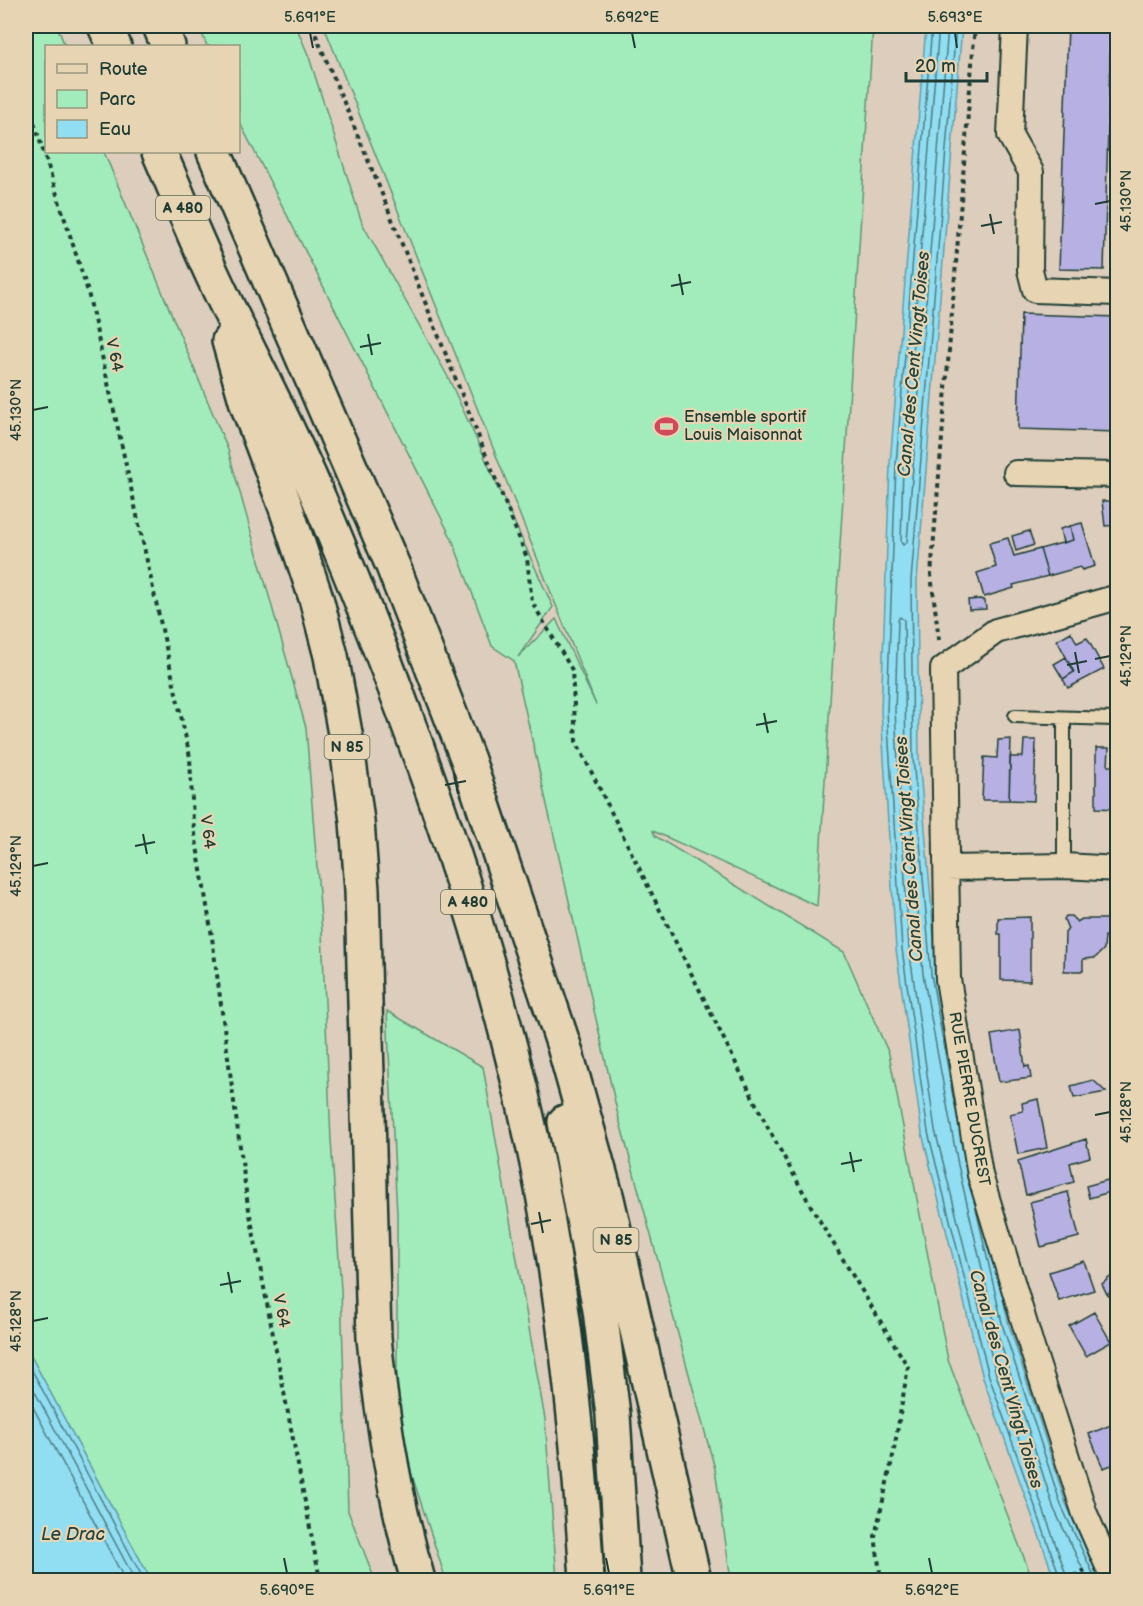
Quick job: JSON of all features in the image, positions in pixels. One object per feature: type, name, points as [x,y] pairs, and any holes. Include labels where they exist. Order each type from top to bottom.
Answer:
[{"type":"highway","points":[[105,26],[114,45]]},
{"type":"highway","points":[[159,26],[168,45]]},
{"type":"highway","name":"A 480","points":[[159,153],[207,264],[277,404],[320,501],[390,674],[444,825],[477,928],[511,1054],[537,1168],[559,1289],[582,1484],[587,1581]]},
{"type":"highway","name":"A 480","points":[[214,153],[393,566],[468,760],[516,906],[563,1112],[600,1310],[614,1414],[623,1581]]},
{"type":"highway","name":"N 85","points":[[207,264],[247,404],[316,597],[331,656],[346,739],[357,821],[362,890],[374,1338],[387,1446],[403,1530],[418,1581]]},
{"type":"highway","name":"N 85","points":[[516,906],[564,1046],[607,1198],[694,1581]]},
{"type":"street","points":[[1015,26],[1010,135],[1031,172],[1030,270],[1035,290],[1118,293]]},
{"type":"street","points":[[1016,473],[1118,476]]},
{"type":"street","points":[[943,669],[996,631],[1118,597]]},
{"type":"street","name":"RUE PIERRE DUCREST","points":[[943,669],[948,979],[980,1175],[1085,1514],[1107,1563]]},
{"type":"street","points":[[947,868],[1064,866],[1118,868]]},
{"type":"lane","points":[[1015,716],[1114,719]]},
{"type":"lane","points":[[1064,718],[1064,866]]},
{"type":"path","points":[[312,26],[378,184],[526,558],[532,602],[572,670],[576,741],[766,1126],[812,1208],[908,1367],[893,1456],[875,1536],[881,1581]]},
{"type":"path","points":[[943,669],[931,574],[975,26]]},
{"type":"path","name":"V 64","points":[[26,97],[88,292],[190,757],[193,822],[211,930],[247,1199],[320,1581]]},
{"type":"path","points":[[1066,1581],[1107,1563]]},
{"type":"green space","points":[[26,26],[57,26],[65,45],[45,45],[45,153],[104,153],[228,450],[306,728],[322,932],[331,1140],[341,1290],[348,1511],[375,1580],[151,1580],[26,1347]]},
{"type":"green space","points":[[199,26],[296,26],[309,57],[362,223],[448,377],[553,607],[518,657],[556,619],[596,705],[324,26],[873,26],[817,906],[653,831],[655,836],[844,952],[889,1054],[948,1360],[1031,1576],[1026,1580],[731,1580],[715,1469],[618,1115],[514,661],[492,646],[452,539],[240,123],[240,45],[207,45]]},
{"type":"green space","points":[[387,1011],[483,1067],[545,1419],[557,1580],[446,1580],[397,1429],[397,1214]]},
{"type":"water","name":"Canal des Cent Vingt Toises","points":[[926,26],[962,26],[917,581],[919,757],[937,973],[972,1163],[1009,1325],[1066,1504],[1103,1580],[1055,1580],[983,1378],[922,1133],[896,949],[881,711],[890,464]]},
{"type":"water","name":"Le Drac","points":[[26,1347],[151,1580],[26,1580]]},
{"type":"building","points":[[1068,26],[1111,26],[1104,270],[1059,269]]},
{"type":"building","points":[[1021,314],[1118,317],[1118,432],[1018,429]]},
{"type":"building","points":[[1102,501],[1118,501],[1118,525],[1105,526]]},
{"type":"building","points":[[1082,523],[1095,566],[1082,570],[1080,567],[1048,576],[1040,549],[1073,540],[1070,526]]},
{"type":"building","points":[[1070,526],[1073,540],[1063,543],[1060,529]]},
{"type":"building","points":[[1029,531],[1034,545],[1016,551],[1012,536]]},
{"type":"building","points":[[1008,538],[1014,556],[1040,549],[1048,576],[1013,585],[1014,588],[984,597],[977,573],[996,567],[989,543]]},
{"type":"building","points":[[968,600],[985,601],[986,609],[969,610]]},
{"type":"building","points":[[1071,632],[1077,643],[1087,638],[1104,669],[1068,688],[1063,679],[1074,672],[1057,640]]},
{"type":"building","points":[[1066,657],[1074,672],[1063,679],[1054,664]]},
{"type":"building","points":[[1011,739],[1009,800],[982,800],[984,757],[997,758],[998,740]]},
{"type":"building","points":[[1024,740],[1036,740],[1034,801],[1009,800],[1010,757],[1023,757]]},
{"type":"building","points":[[1096,748],[1109,748],[1108,766],[1118,766],[1118,809],[1096,808]]},
{"type":"building","points":[[1066,916],[1071,916],[1077,922],[1082,919],[1118,919],[1118,937],[1105,936],[1104,949],[1095,958],[1083,959],[1083,971],[1064,971],[1065,933],[1068,929],[1064,919]]},
{"type":"building","points":[[1030,917],[1030,981],[1001,980],[1001,934],[998,934],[998,918]]},
{"type":"building","points":[[1020,1030],[1025,1067],[1029,1066],[1031,1078],[999,1082],[991,1035]]},
{"type":"building","points":[[1093,1080],[1106,1092],[1074,1098],[1071,1086]]},
{"type":"building","points":[[1038,1099],[1047,1148],[1018,1154],[1010,1114],[1023,1111],[1022,1103]]},
{"type":"building","points":[[1086,1139],[1090,1157],[1070,1163],[1074,1182],[1026,1195],[1018,1161]]},
{"type":"building","points":[[1115,1178],[1117,1190],[1089,1198],[1086,1186]]},
{"type":"building","points":[[1068,1192],[1079,1237],[1041,1247],[1030,1202]]},
{"type":"building","points":[[1084,1261],[1094,1290],[1059,1301],[1049,1272]]},
{"type":"building","points":[[1115,1273],[1118,1277],[1118,1286],[1107,1294],[1102,1284]]},
{"type":"building","points":[[1118,1286],[1118,1301],[1115,1303],[1107,1294]]},
{"type":"building","points":[[1094,1312],[1111,1342],[1086,1356],[1069,1326]]},
{"type":"building","points":[[1118,1422],[1118,1463],[1103,1468],[1089,1434]]},
{"type":"place","name":"Ensemble sportif Louis Maisonnat","points":[[666,426]]}]
